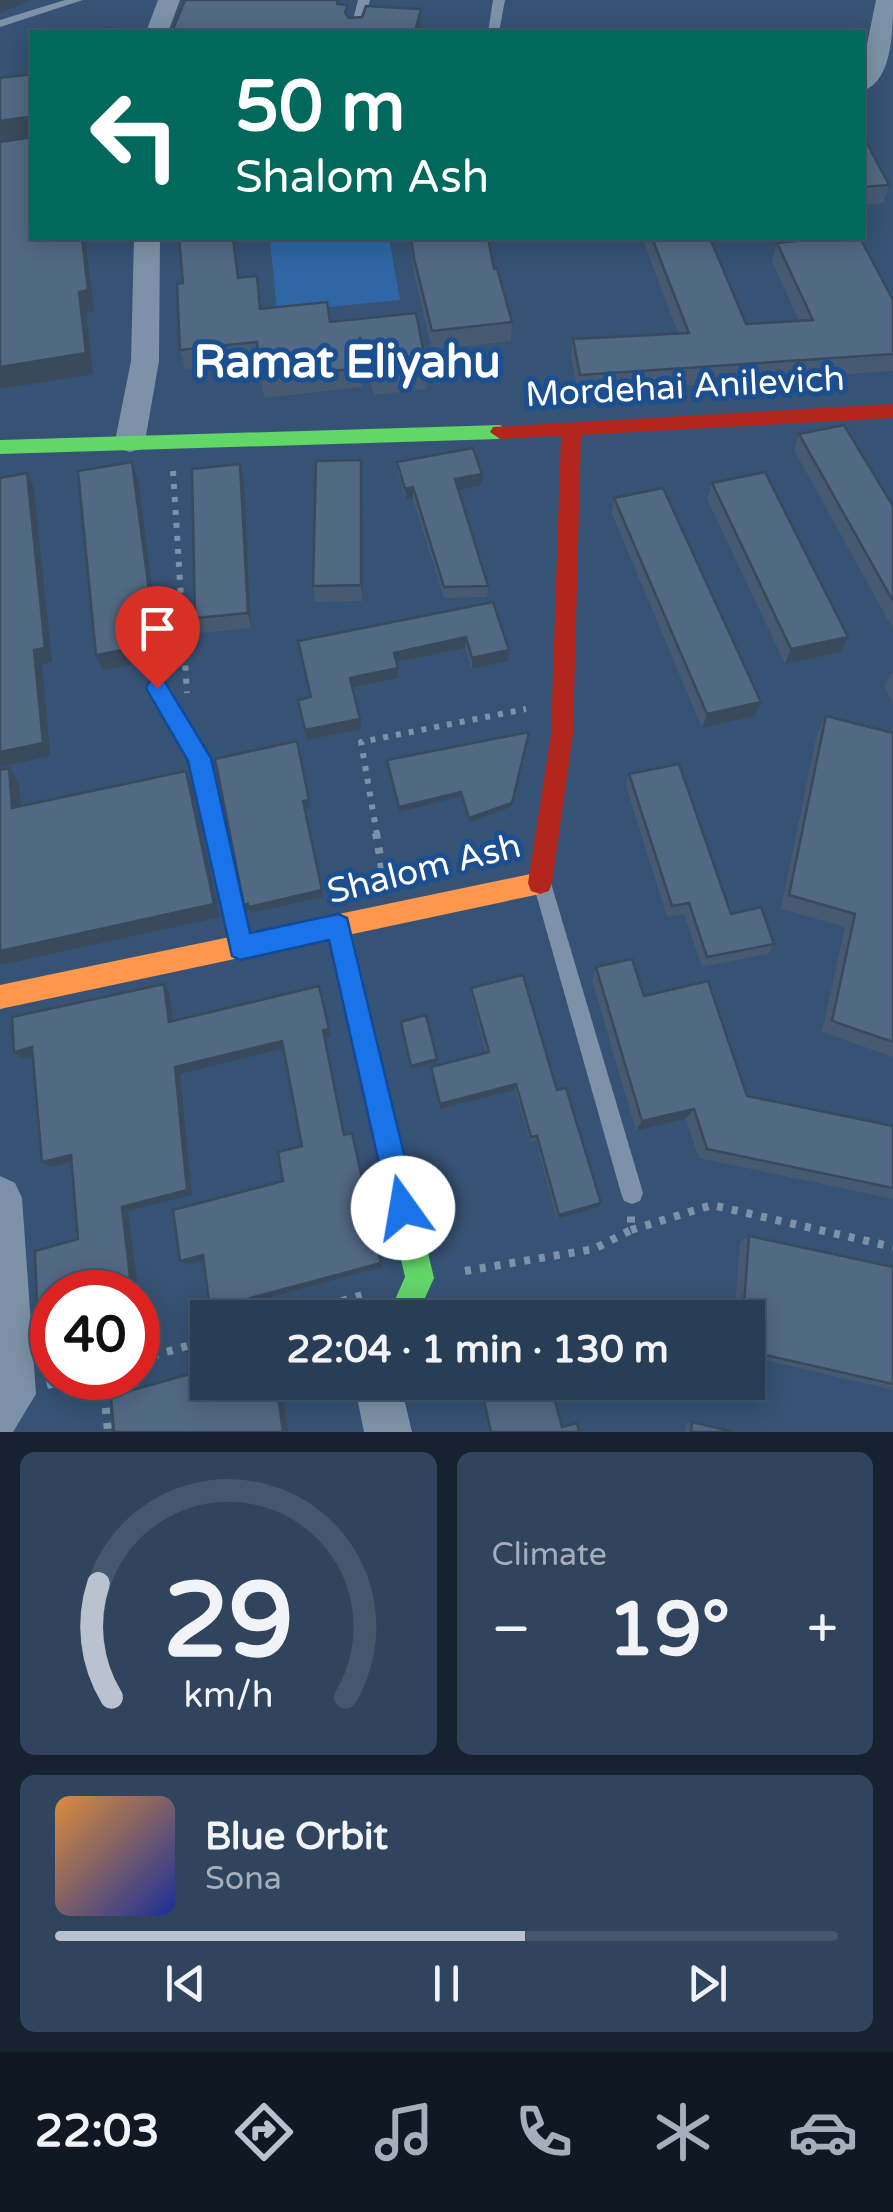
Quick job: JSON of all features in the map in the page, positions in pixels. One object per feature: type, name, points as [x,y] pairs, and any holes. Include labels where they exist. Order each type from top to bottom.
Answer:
[{"type":"street","points":[[157,30],[167,0]]},
{"type":"street","points":[[868,89],[887,0]]},
{"type":"street","points":[[130,442],[145,361],[147,240]]},
{"type":"street","name":"Mordehai Anilevich","points":[[0,447],[571,430],[893,411]]},
{"type":"street","name":"Shalom Ash","points":[[0,997],[542,883],[564,701],[571,430]]},
{"type":"street","points":[[338,926],[420,1278],[410,1300]]},
{"type":"street","points":[[0,1198],[13,1394],[0,1414]]},
{"type":"street","points":[[380,1400],[388,1432]]},
{"type":"lane","points":[[0,24],[77,0]]},
{"type":"lane","points":[[356,30],[364,0]]},
{"type":"lane","points":[[493,30],[498,0]]},
{"type":"lane","points":[[157,688],[200,758],[240,948]]},
{"type":"lane","points":[[542,883],[632,1193]]},
{"type":"path","points":[[171,440],[190,742]]},
{"type":"path","points":[[390,915],[361,742],[564,701]]},
{"type":"path","points":[[630,1230],[632,1193]]},
{"type":"path","points":[[345,1300],[420,1278],[594,1249],[630,1230],[712,1204],[893,1247]]},
{"type":"path","points":[[160,1354],[190,1345]]},
{"type":"path","points":[[105,1400],[108,1432]]},
{"type":"shaded area","points":[[270,240],[389,240],[400,300],[277,312]]},
{"type":"building","points":[[185,0],[338,0],[337,4],[347,5],[345,13],[349,18],[362,17],[366,6],[421,9],[416,30],[173,30]]},
{"type":"building","points":[[30,74],[30,240],[82,240],[88,290],[79,292],[86,353],[0,367],[0,142],[28,138],[28,117],[0,121],[0,78]]},
{"type":"building","points":[[865,140],[889,185],[865,187]]},
{"type":"building","points":[[179,240],[233,240],[238,278],[257,276],[260,309],[327,302],[330,322],[416,313],[427,370],[372,376],[360,337],[360,368],[260,379],[257,342],[180,350],[177,284],[183,283]]},
{"type":"building","points":[[411,240],[488,240],[512,322],[432,331]]},
{"type":"building","points":[[653,240],[711,240],[746,324],[813,320],[777,243],[861,240],[893,300],[893,354],[580,375],[573,339],[689,333]]},
{"type":"building","points":[[844,425],[893,506],[893,601],[799,434]]},
{"type":"building","points":[[473,448],[482,474],[455,479],[488,586],[444,587],[413,487],[405,489],[397,462]]},
{"type":"building","points":[[361,460],[361,585],[313,586],[316,461]]},
{"type":"building","points":[[132,462],[156,644],[96,655],[78,471]]},
{"type":"building","points":[[240,464],[248,613],[195,618],[192,469]]},
{"type":"building","points":[[765,472],[848,637],[791,649],[712,483]]},
{"type":"building","points":[[27,473],[45,648],[34,650],[43,743],[0,752],[0,478]]},
{"type":"building","points":[[663,488],[761,702],[707,714],[614,498]]},
{"type":"building","points":[[493,602],[509,650],[472,658],[466,637],[394,653],[398,668],[350,678],[360,719],[305,730],[298,700],[311,697],[298,641]]},
{"type":"building","points":[[826,716],[893,733],[893,1042],[832,1021],[855,914],[789,895]]},
{"type":"building","points":[[529,732],[512,803],[469,818],[461,792],[399,807],[387,760]]},
{"type":"building","points":[[297,741],[309,800],[303,801],[322,890],[249,907],[244,905],[215,759]]},
{"type":"building","points":[[679,764],[731,914],[761,907],[774,944],[707,957],[689,903],[672,906],[629,774]]},
{"type":"building","points":[[9,768],[12,808],[186,771],[214,904],[0,951],[0,770]]},
{"type":"building","points":[[632,959],[644,996],[708,981],[747,1096],[893,1126],[893,1188],[707,1149],[694,1109],[642,1121],[596,967]]},
{"type":"building","points":[[523,975],[557,1090],[566,1088],[601,1203],[559,1215],[537,1136],[531,1137],[516,1084],[440,1104],[431,1067],[489,1052],[471,988]]},
{"type":"building","points":[[164,984],[169,1022],[319,986],[329,1029],[323,1030],[344,1135],[352,1133],[381,1263],[243,1300],[209,1300],[203,1255],[180,1261],[173,1210],[283,1181],[278,1152],[302,1146],[282,1041],[175,1067],[187,1190],[122,1207],[129,1270],[36,1270],[35,1251],[78,1239],[71,1155],[42,1162],[32,1047],[14,1052],[12,1017]]},
{"type":"building","points":[[426,1015],[437,1059],[411,1066],[401,1022]]},
{"type":"building","points":[[749,1236],[893,1267],[893,1384],[765,1355],[765,1300],[744,1300]]},
{"type":"building","points":[[190,1374],[190,1400],[279,1400],[283,1432],[114,1432],[111,1400],[160,1400],[160,1382]]},
{"type":"building","points":[[484,1400],[555,1400],[562,1427],[577,1423],[579,1432],[491,1432]]},
{"type":"building","points":[[692,1422],[734,1432],[691,1432]]},
{"type":"traffic: fast","points":[[0,447],[500,432]]},
{"type":"traffic: fast","points":[[338,926],[420,1278],[410,1300]]},
{"type":"traffic: slow","points":[[0,997],[540,883]]},
{"type":"traffic: jam","points":[[500,432],[893,411]]},
{"type":"traffic: jam","points":[[540,883],[562,734],[571,430]]},
{"type":"district","name":"Ramat Eliyahu","points":[[347,363]]},
{"type":"route","points":[[157,688],[200,758],[240,948],[338,926],[403,1208]]}]
